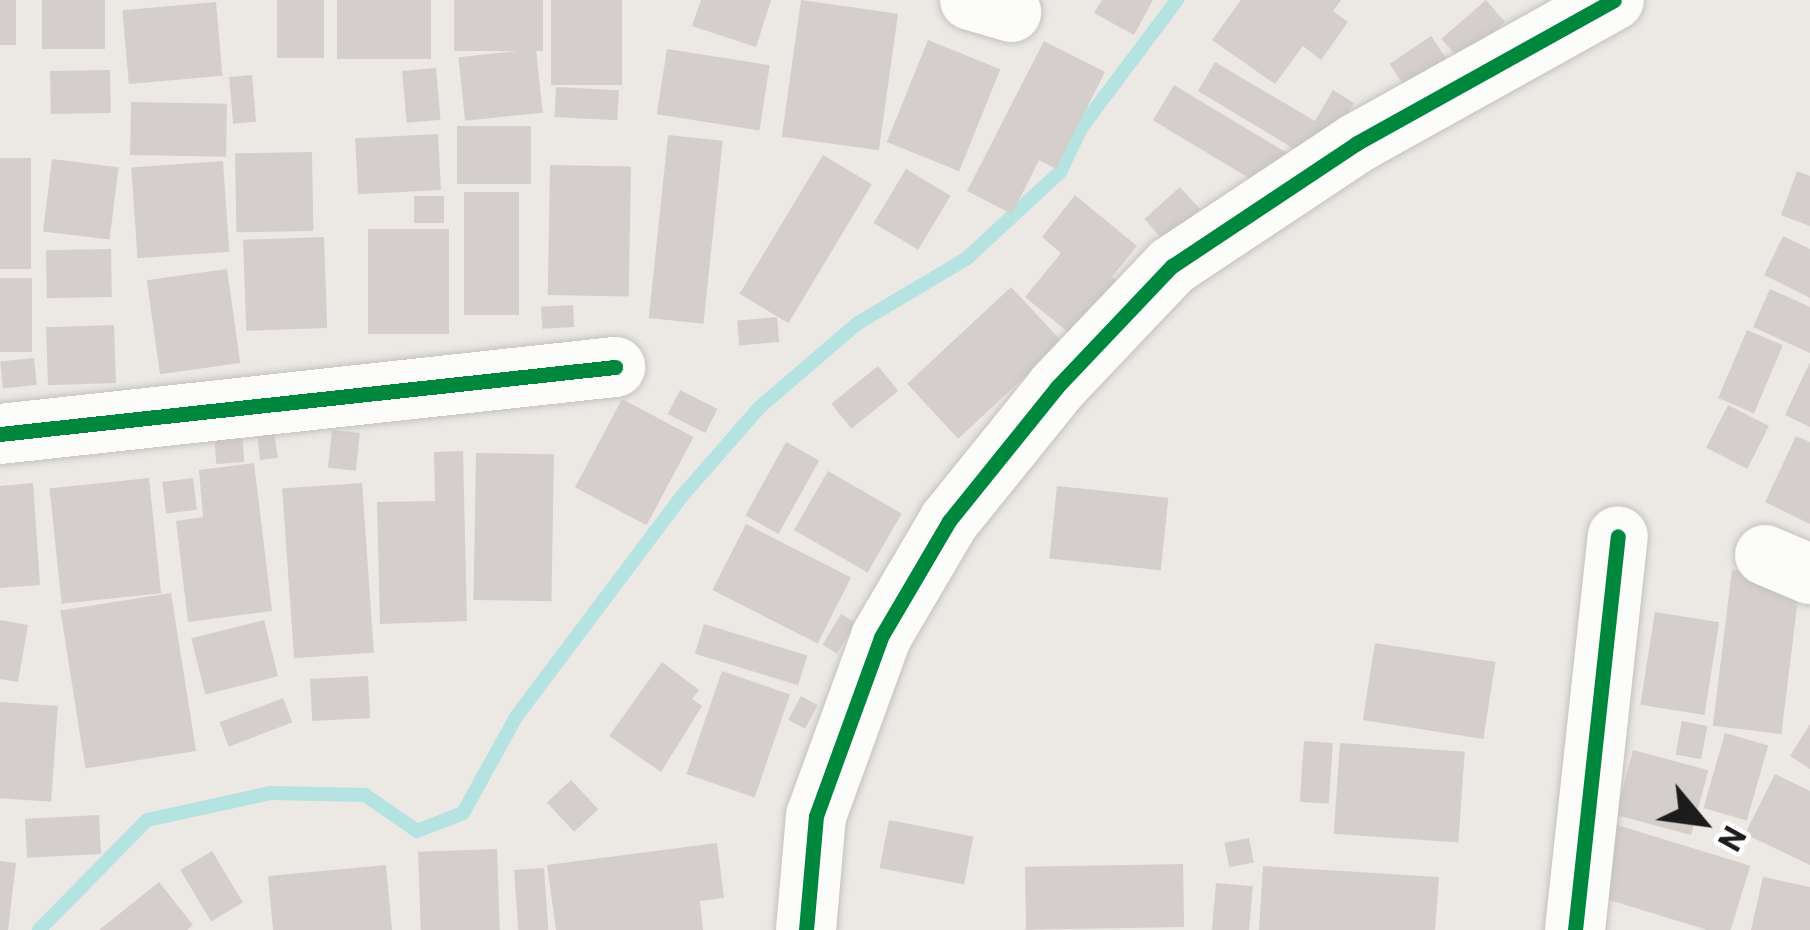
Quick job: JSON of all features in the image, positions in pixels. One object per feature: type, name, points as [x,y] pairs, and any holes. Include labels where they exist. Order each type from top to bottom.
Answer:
[{"type":"street","points":[[806,930],[816,816],[881,637],[949,521],[1057,387],[1172,266],[1357,143],[1614,0]]},
{"type":"street","points":[[0,434],[615,367]]},
{"type":"street","points":[[1575,930],[1618,536]]},
{"type":"building","points":[[0,0],[16,0],[16,45],[0,45]]},
{"type":"building","points":[[42,0],[105,0],[105,49],[42,49]]},
{"type":"building","points":[[277,0],[324,0],[324,58],[277,58]]},
{"type":"building","points":[[337,0],[431,0],[431,59],[337,59]]},
{"type":"building","points":[[454,0],[543,0],[543,51],[454,51]]},
{"type":"building","points":[[551,0],[622,0],[622,85],[551,85]]},
{"type":"building","points":[[701,0],[771,0],[756,47],[692,26]]},
{"type":"building","points":[[801,0],[898,14],[879,150],[782,137]]},
{"type":"building","points":[[1102,0],[1153,0],[1134,35],[1094,13]]},
{"type":"building","points":[[1241,0],[1341,0],[1333,11],[1348,22],[1321,60],[1303,46],[1275,84],[1212,40]]},
{"type":"building","points":[[1486,0],[1505,22],[1460,61],[1441,39]]},
{"type":"building","points":[[216,2],[222,76],[129,84],[122,10]]},
{"type":"building","points":[[1431,36],[1448,61],[1406,89],[1390,64]]},
{"type":"building","points":[[928,40],[1000,69],[959,171],[887,142]]},
{"type":"building","points":[[1044,41],[1105,72],[1056,169],[1039,160],[1012,214],[967,191]]},
{"type":"building","points":[[536,49],[543,113],[465,121],[458,57]]},
{"type":"building","points":[[667,49],[770,65],[759,130],[657,114]]},
{"type":"building","points":[[1215,62],[1315,121],[1333,90],[1354,103],[1318,163],[1198,91]]},
{"type":"building","points":[[436,68],[441,120],[407,123],[402,71]]},
{"type":"building","points":[[110,70],[111,113],[51,114],[50,71]]},
{"type":"building","points":[[252,75],[256,122],[233,124],[229,77]]},
{"type":"building","points":[[1174,85],[1291,156],[1270,191],[1153,120]]},
{"type":"building","points":[[556,87],[619,90],[617,120],[554,117]]},
{"type":"building","points":[[131,102],[227,104],[226,157],[130,155]]},
{"type":"building","points":[[457,126],[531,126],[531,184],[457,184]]},
{"type":"building","points":[[438,134],[441,190],[358,194],[355,138]]},
{"type":"building","points":[[668,135],[723,141],[703,324],[649,318]]},
{"type":"building","points":[[312,152],[313,231],[236,232],[235,153]]},
{"type":"building","points":[[823,155],[872,184],[788,323],[740,294]]},
{"type":"building","points":[[0,158],[31,158],[31,269],[0,269]]},
{"type":"building","points":[[52,159],[119,167],[110,240],[43,231]]},
{"type":"building","points":[[223,161],[229,252],[138,258],[131,167]]},
{"type":"building","points":[[550,165],[631,166],[629,296],[548,295]]},
{"type":"building","points":[[906,169],[951,196],[918,250],[874,223]]},
{"type":"building","points":[[1797,171],[1810,176],[1810,226],[1781,215]]},
{"type":"building","points":[[1180,187],[1200,209],[1164,241],[1144,219]]},
{"type":"building","points":[[464,192],[519,192],[519,315],[464,315]]},
{"type":"building","points":[[1075,195],[1137,246],[1112,277],[1119,283],[1075,338],[1025,297],[1061,253],[1042,237]]},
{"type":"building","points":[[414,196],[444,196],[444,223],[414,223]]},
{"type":"building","points":[[368,229],[449,229],[449,334],[368,334]]},
{"type":"building","points":[[1783,236],[1810,249],[1810,298],[1764,275]]},
{"type":"building","points":[[324,237],[327,328],[246,331],[243,240]]},
{"type":"building","points":[[111,249],[112,297],[47,298],[46,250]]},
{"type":"building","points":[[227,269],[240,363],[160,374],[147,280]]},
{"type":"building","points":[[0,278],[32,278],[32,352],[0,352]]},
{"type":"building","points":[[1011,287],[1062,342],[958,439],[907,384]]},
{"type":"building","points":[[1770,289],[1810,307],[1810,353],[1753,327]]},
{"type":"building","points":[[573,305],[574,327],[542,329],[541,307]]},
{"type":"building","points":[[777,317],[779,342],[739,345],[737,320]]},
{"type":"building","points":[[114,325],[116,383],[48,385],[46,327]]},
{"type":"building","points":[[1747,330],[1783,345],[1754,413],[1718,398]]},
{"type":"building","points":[[34,358],[37,385],[3,388],[0,362]]},
{"type":"building","points":[[1810,362],[1810,427],[1785,415]]},
{"type":"building","points":[[878,366],[898,391],[852,429],[831,404]]},
{"type":"building","points":[[680,390],[717,409],[705,433],[668,414]]},
{"type":"building","points":[[622,399],[694,437],[647,525],[575,487]]},
{"type":"building","points":[[1728,405],[1769,426],[1747,469],[1706,448]]},
{"type":"building","points":[[273,428],[278,458],[260,460],[257,431]]},
{"type":"building","points":[[332,430],[360,433],[356,471],[328,468]]},
{"type":"building","points":[[242,431],[244,462],[216,464],[214,433]]},
{"type":"building","points":[[1796,436],[1810,442],[1810,524],[1765,502]]},
{"type":"building","points":[[786,442],[819,460],[779,534],[745,515]]},
{"type":"building","points":[[463,451],[467,621],[380,624],[377,502],[435,501],[434,452]]},
{"type":"building","points":[[476,453],[554,454],[551,601],[473,600]]},
{"type":"building","points":[[254,463],[272,611],[188,622],[176,521],[203,517],[199,470]]},
{"type":"building","points":[[828,471],[902,514],[868,572],[794,530]]},
{"type":"building","points":[[149,478],[161,593],[62,604],[50,488]]},
{"type":"building","points":[[193,478],[197,510],[166,514],[162,482]]},
{"type":"building","points":[[33,483],[40,585],[0,588],[0,486]]},
{"type":"building","points":[[362,483],[374,653],[294,658],[282,489]]},
{"type":"building","points":[[1057,486],[1168,498],[1161,570],[1049,559]]},
{"type":"building","points":[[746,524],[851,578],[818,644],[712,590]]},
{"type":"building","points":[[1732,570],[1800,578],[1781,734],[1713,726]]},
{"type":"building","points":[[171,593],[196,751],[85,769],[60,611]]},
{"type":"building","points":[[1655,612],[1719,622],[1704,715],[1640,705]]},
{"type":"building","points":[[841,614],[856,623],[837,654],[822,645]]},
{"type":"building","points":[[0,620],[28,625],[18,682],[0,679]]},
{"type":"building","points":[[264,620],[278,676],[205,694],[191,638]]},
{"type":"building","points":[[704,624],[807,656],[798,685],[695,654]]},
{"type":"building","points":[[1375,643],[1495,662],[1483,739],[1363,720]]},
{"type":"building","points":[[662,662],[699,690],[692,699],[702,706],[661,772],[609,736]]},
{"type":"building","points":[[722,671],[790,694],[755,798],[687,774]]},
{"type":"building","points":[[368,676],[370,718],[312,721],[310,679]]},
{"type":"building","points":[[801,696],[818,705],[805,729],[788,720]]},
{"type":"building","points":[[283,698],[292,722],[229,747],[220,722]]},
{"type":"building","points":[[0,702],[58,706],[51,802],[0,798]]},
{"type":"building","points":[[1682,721],[1708,726],[1701,759],[1676,754]]},
{"type":"building","points":[[1810,724],[1810,769],[1790,756]]},
{"type":"building","points":[[1725,733],[1768,745],[1747,820],[1704,808]]},
{"type":"building","points":[[1304,741],[1333,743],[1329,804],[1300,802]]},
{"type":"building","points":[[1340,743],[1465,752],[1458,842],[1334,834]]},
{"type":"building","points":[[1633,750],[1708,770],[1691,835],[1616,815]]},
{"type":"building","points":[[1775,774],[1810,791],[1810,865],[1745,834]]},
{"type":"building","points":[[571,780],[598,809],[574,832],[547,803]]},
{"type":"building","points":[[99,815],[101,854],[27,858],[25,819]]},
{"type":"building","points":[[889,820],[973,836],[964,885],[880,868]]},
{"type":"building","points":[[1604,821],[1750,866],[1731,930],[1707,930],[1582,892]]},
{"type":"building","points":[[1249,838],[1254,863],[1229,867],[1224,843]]},
{"type":"building","points":[[717,843],[724,898],[700,901],[703,930],[556,930],[547,865]]},
{"type":"building","points":[[497,849],[500,930],[421,930],[418,852]]},
{"type":"building","points":[[212,851],[243,902],[211,921],[180,870]]},
{"type":"building","points":[[0,861],[16,863],[8,930],[0,930]]},
{"type":"building","points":[[1183,864],[1184,927],[1026,930],[1025,867]]},
{"type":"building","points":[[386,865],[392,930],[273,930],[268,876]]},
{"type":"building","points":[[1263,866],[1439,877],[1435,930],[1259,930]]},
{"type":"building","points":[[544,868],[548,930],[518,930],[514,870]]},
{"type":"building","points":[[1763,877],[1810,887],[1810,930],[1751,930]]},
{"type":"building","points":[[159,882],[193,925],[187,930],[99,930]]},
{"type":"building","points":[[1216,883],[1253,886],[1249,930],[1212,930]]},
{"type":"waterway","points":[[39,930],[147,820],[271,793],[365,795],[417,831],[463,813],[516,717],[682,496],[760,407],[858,323],[966,259],[1060,172],[1081,128],[1177,0]]},
{"type":"cycle path","points":[[806,930],[816,816],[881,637],[949,521],[1057,387],[1172,266],[1357,143],[1614,0]]},
{"type":"cycle path","points":[[0,434],[615,367]]},
{"type":"cycle path","points":[[1575,930],[1618,536]]}]
